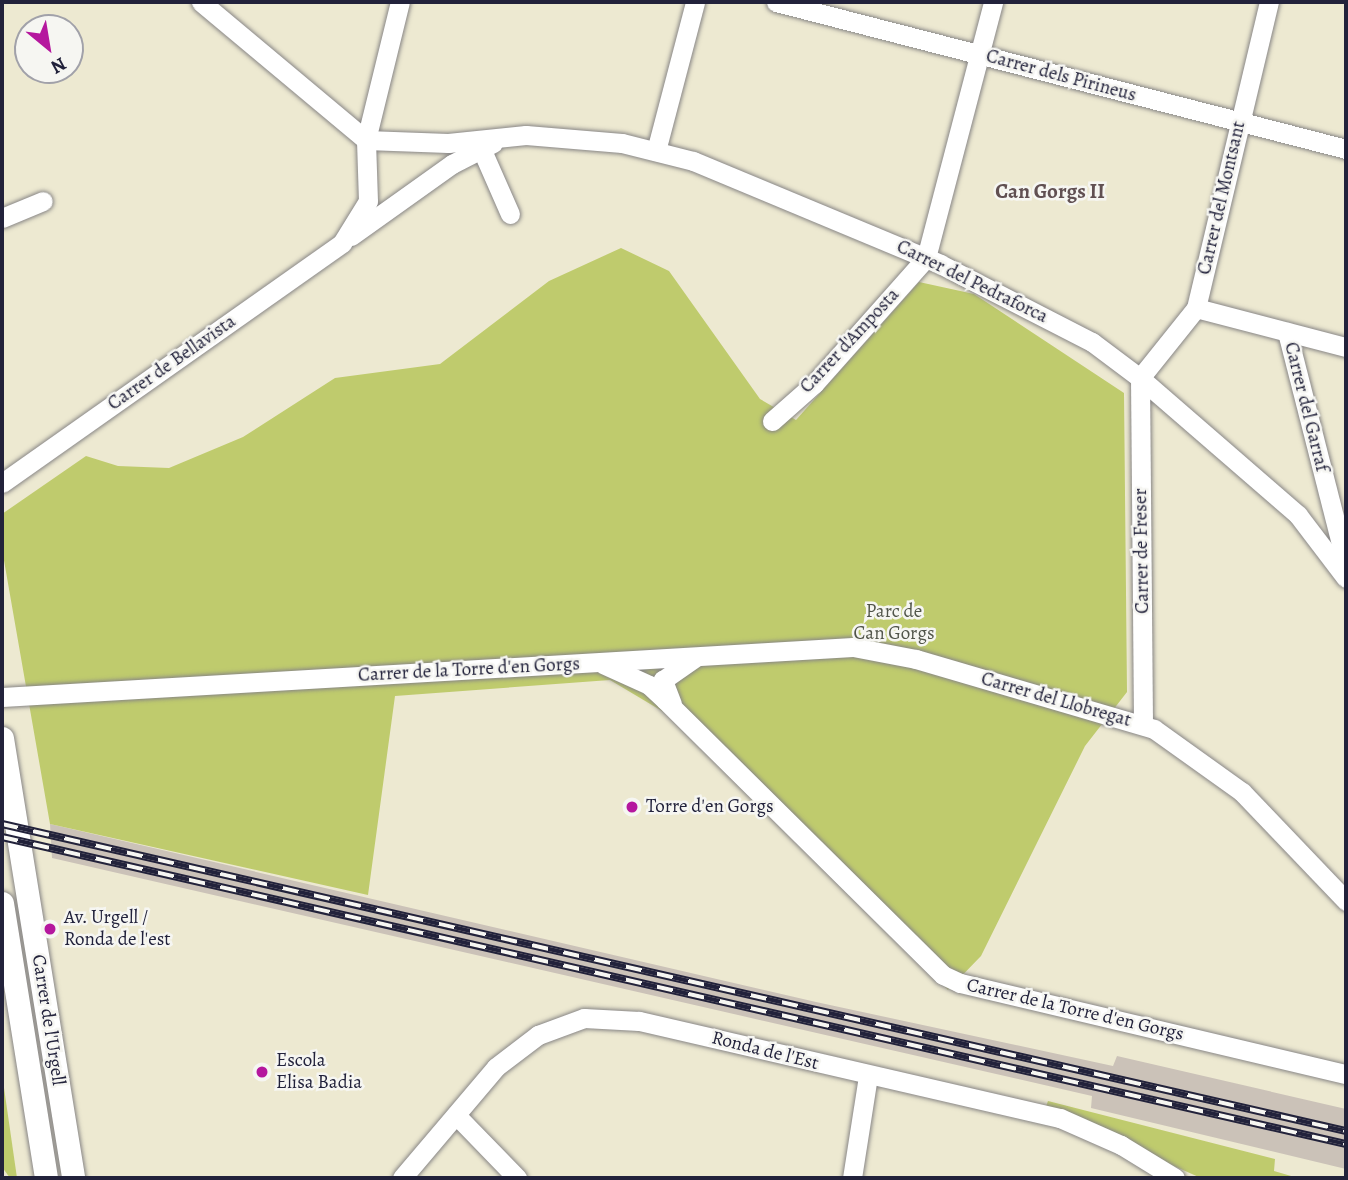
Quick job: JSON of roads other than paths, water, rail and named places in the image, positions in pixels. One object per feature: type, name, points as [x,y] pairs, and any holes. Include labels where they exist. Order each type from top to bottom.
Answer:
[{"type":"street","points":[[201,2],[366,140],[448,143],[517,136]]},
{"type":"street","name":"Carrer de Bellavista","points":[[342,243],[368,201],[366,140],[400,2]]},
{"type":"street","points":[[656,151],[695,2]]},
{"type":"street","name":"Carrer dels Pirineus","points":[[776,2],[1240,124],[1346,149]]},
{"type":"street","points":[[926,258],[992,2]]},
{"type":"street","name":"Carrer del Montsant","points":[[1140,378],[1196,308],[1269,2]]},
{"type":"street","name":"Carrer de Bellavista","points":[[2,483],[481,148],[517,136]]},
{"type":"street","name":"Carrer del Pedraforca","points":[[517,136],[622,143],[693,161],[926,258],[1092,342],[1140,378],[1298,515],[1346,578]]},
{"type":"street","points":[[481,148],[510,214]]},
{"type":"street","points":[[2,218],[43,201]]},
{"type":"street","name":"Carrer d'Amposta","points":[[772,421],[814,384],[926,258]]},
{"type":"street","points":[[1196,308],[1346,347]]},
{"type":"street","name":"Carrer del Garraf","points":[[1287,332],[1346,564]]},
{"type":"street","name":"Carrer de Freser","points":[[1140,378],[1143,725]]},
{"type":"street","name":"Carrer del Llobregat","points":[[599,662],[853,647],[916,659],[1143,725],[1203,760],[1242,792],[1346,901]]},
{"type":"street","name":"Carrer del Llobregat","points":[[676,711],[663,680],[702,655]]},
{"type":"street","name":"Carrer de la Torre d'en Gorgs","points":[[2,697],[599,662],[649,685],[943,975],[960,983],[1346,1074]]},
{"type":"street","name":"Carrer de l'Urgell","points":[[2,738],[73,1178]]},
{"type":"street","name":"Carrer de l'Urgell","points":[[2,903],[46,1178]]},
{"type":"street","name":"Ronda de l'Est","points":[[402,1178],[496,1067],[538,1035],[584,1018],[639,1021],[868,1076],[1060,1118],[1121,1145],[1175,1178]]},
{"type":"street","points":[[852,1178],[868,1076]]},
{"type":"street","points":[[456,1115],[517,1178]]},
{"type":"railway","points":[[2,824],[1346,1131]]},
{"type":"railway","points":[[2,837],[1346,1144]]},
{"type":"place","name":"Torre d'en Gorgs","points":[[632,807]]},
{"type":"place","name":"Av. Urgell / Ronda de l'est","points":[[50,929]]},
{"type":"place","name":"Escola Elisa Badia","points":[[262,1072]]},
{"type":"district","name":"Can Gorgs II","points":[[1050,191]]},
{"type":"park label","name":"Parc de Can Gorgs","points":[[894,623]]}]
